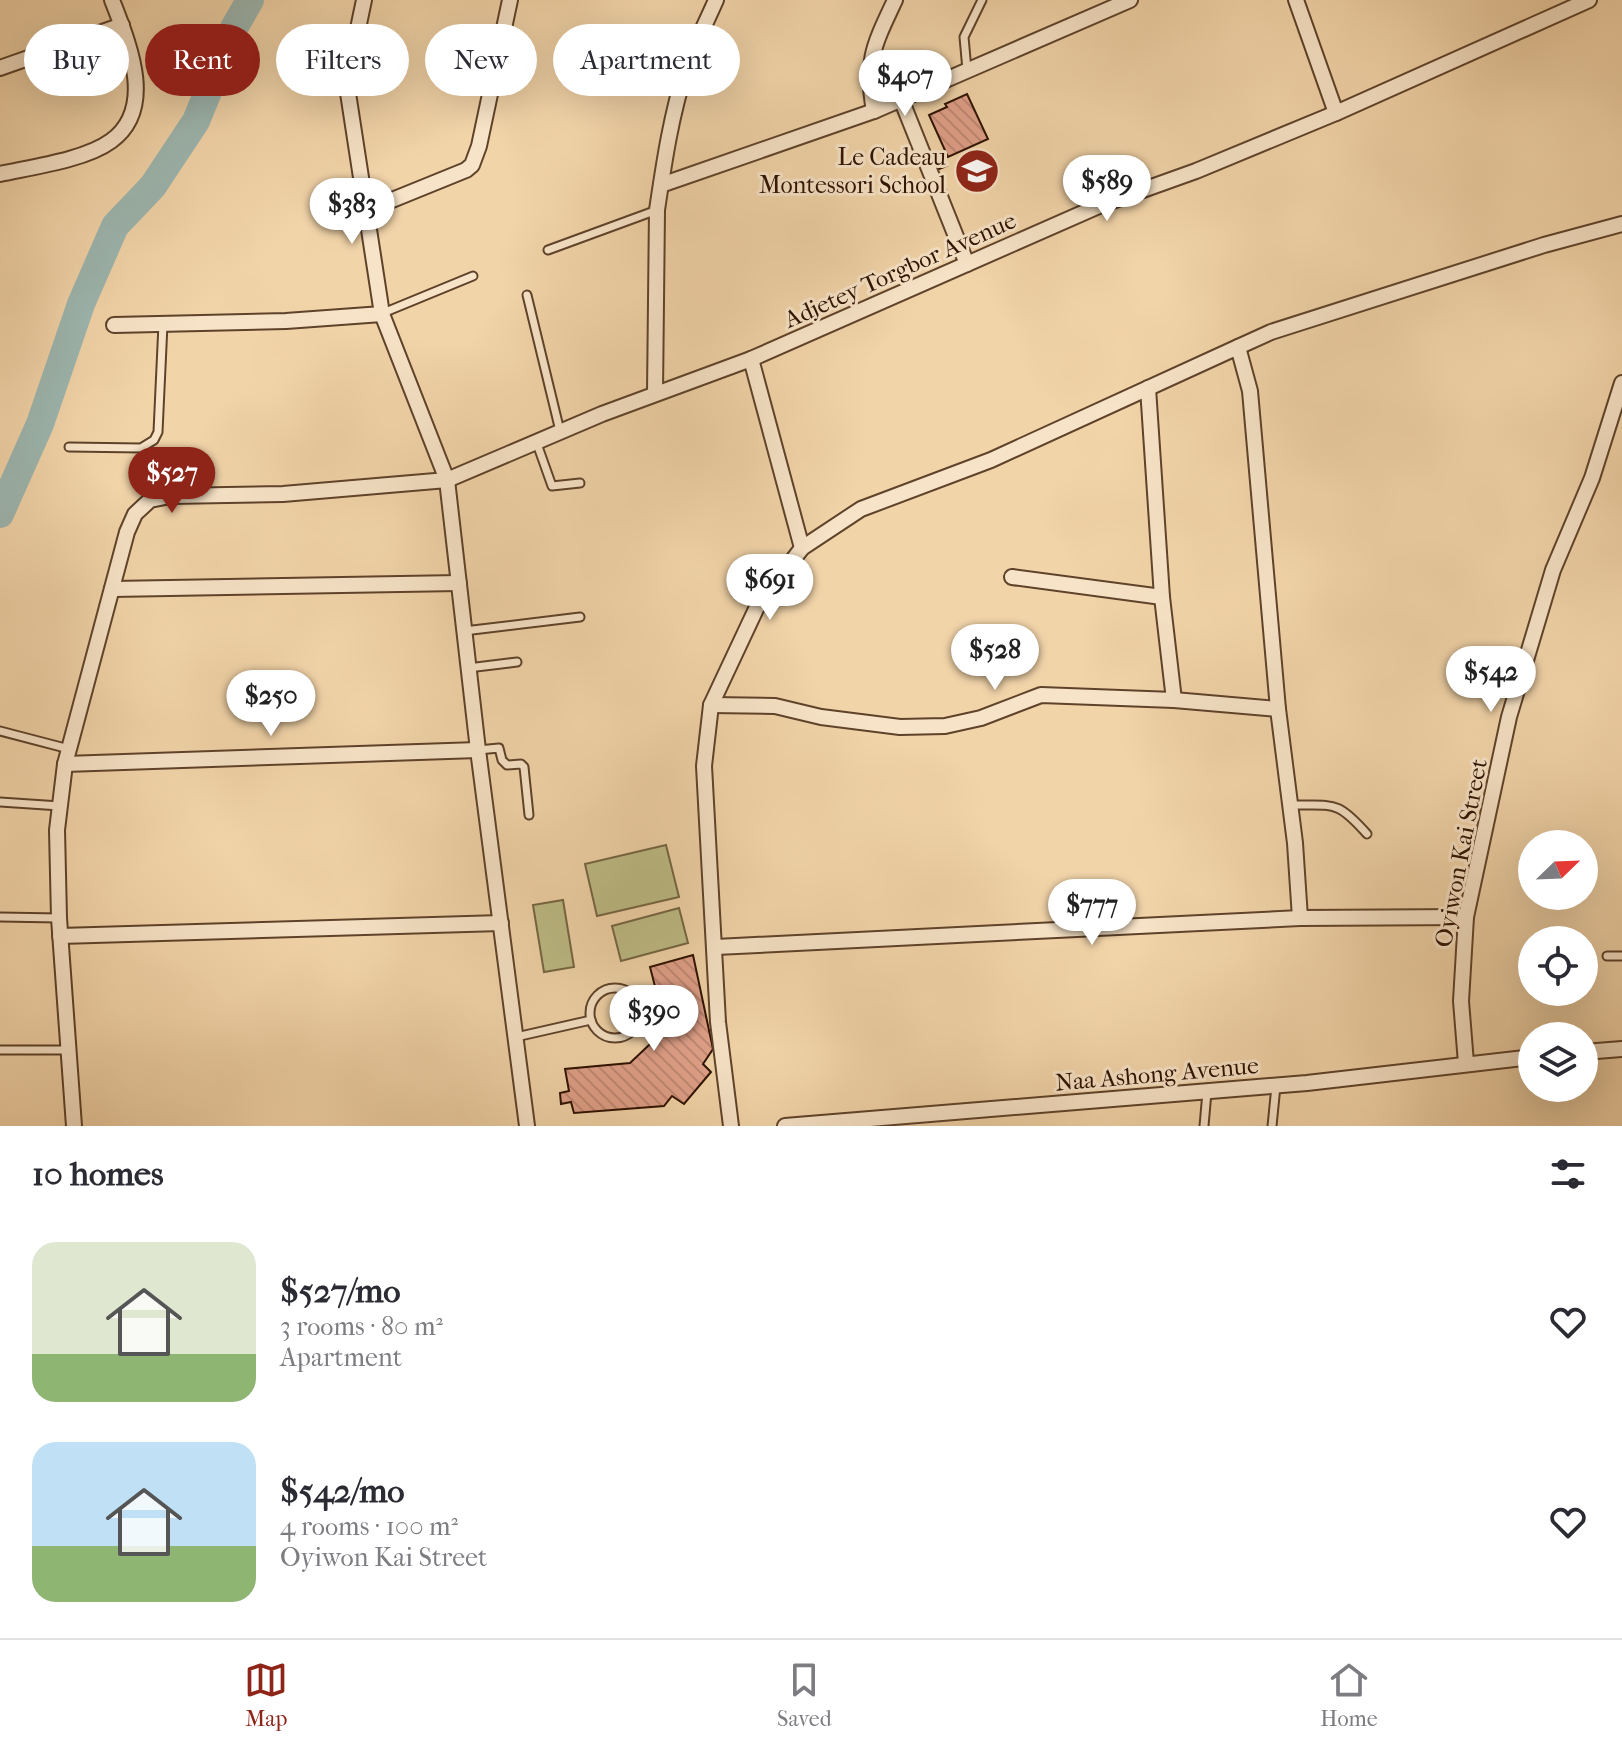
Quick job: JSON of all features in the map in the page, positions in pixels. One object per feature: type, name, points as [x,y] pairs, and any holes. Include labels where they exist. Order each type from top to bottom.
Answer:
[{"type":"street","points":[[112,0],[122,24]]},
{"type":"street","points":[[364,0],[348,93],[365,211],[382,314],[447,480],[478,750],[527,1126]]},
{"type":"street","points":[[365,211],[472,165],[479,146],[510,0]]},
{"type":"street","points":[[655,393],[657,210],[676,101],[687,65],[716,0]]},
{"type":"street","points":[[874,111],[869,83],[873,48],[895,0]]},
{"type":"street","points":[[661,185],[874,111],[1130,0]]},
{"type":"street","points":[[1296,0],[1336,113]]},
{"type":"street","name":"Adjetey Torgbor Avenue","points":[[112,589],[127,532],[135,514],[150,500],[170,496],[283,494],[447,480],[655,393],[751,359],[1101,205],[1196,171],[1336,113],[1589,0]]},
{"type":"street","points":[[0,174],[83,154],[110,142],[127,127],[136,101],[137,85],[129,53]]},
{"type":"street","points":[[0,68],[24,60]]},
{"type":"street","points":[[901,99],[967,264]]},
{"type":"street","points":[[731,1126],[718,1022],[704,766],[711,705],[757,607],[802,548],[861,509],[991,460],[1271,332],[1544,245],[1622,224]]},
{"type":"street","points":[[114,325],[286,321],[382,314]]},
{"type":"street","points":[[1238,347],[1250,391],[1300,918]]},
{"type":"street","points":[[751,359],[802,548]]},
{"type":"street","name":"Oyiwon Kai Street","points":[[1466,1063],[1461,1001],[1466,917],[1509,717],[1553,570],[1592,478],[1622,383]]},
{"type":"street","points":[[1148,388],[1162,597],[1174,700]]},
{"type":"street","points":[[1012,577],[1162,597]]},
{"type":"street","points":[[74,1126],[60,936],[57,830],[65,764],[112,589],[459,583]]},
{"type":"street","points":[[711,705],[775,706],[821,717],[900,727],[945,726],[981,718],[1041,695],[1174,700],[1278,709]]},
{"type":"street","points":[[65,764],[478,750]]},
{"type":"street","points":[[716,947],[1300,918],[1466,917]]},
{"type":"street","points":[[60,936],[501,923]]},
{"type":"street","points":[[1598,1051],[1622,1049]]},
{"type":"street","name":"Naa Ashong Avenue","points":[[785,1126],[1276,1086],[1518,1058]]},
{"type":"lane","points":[[967,70],[964,37],[982,0]]},
{"type":"lane","points":[[548,250],[657,210]]},
{"type":"lane","points":[[382,314],[473,276]]},
{"type":"lane","points":[[527,295],[560,431]]},
{"type":"lane","points":[[69,447],[141,448],[154,440],[158,432],[163,324]]},
{"type":"lane","points":[[536,441],[552,486],[580,483]]},
{"type":"lane","points":[[464,631],[580,617]]},
{"type":"lane","points":[[468,668],[517,662]]},
{"type":"lane","points":[[0,731],[69,749]]},
{"type":"lane","points":[[478,750],[495,746],[507,765],[521,764],[524,767],[529,815]]},
{"type":"lane","points":[[0,802],[60,806]]},
{"type":"lane","points":[[1290,805],[1337,806],[1347,811],[1367,834]]},
{"type":"lane","points":[[0,917],[59,918]]},
{"type":"lane","points":[[1607,956],[1622,956]]},
{"type":"lane","points":[[608,989],[630,993],[639,1006],[635,1028],[622,1037],[600,1033],[591,1020],[590,1012],[595,998],[608,989]]},
{"type":"lane","points":[[516,1037],[591,1020]]},
{"type":"lane","points":[[0,1050],[68,1050]]},
{"type":"lane","points":[[1272,1126],[1276,1086]]},
{"type":"lane","points":[[1204,1126],[1207,1092]]},
{"type":"shaded area","points":[[666,845],[679,897],[597,916],[585,864]]},
{"type":"shaded area","points":[[563,900],[574,967],[544,972],[533,905]]},
{"type":"shaded area","points":[[679,908],[688,943],[621,961],[612,926]]},
{"type":"building","points":[[967,94],[988,139],[948,157],[929,115]]},
{"type":"building","points":[[941,151],[947,166],[934,171],[928,156]]},
{"type":"building","points":[[693,955],[713,1049],[703,1064],[711,1072],[684,1104],[672,1096],[664,1106],[574,1113],[571,1102],[561,1104],[560,1093],[569,1091],[565,1069],[630,1063],[666,1029],[650,967]]},
{"type":"waterway","points":[[0,514],[40,424],[81,304],[115,226],[153,186],[196,121],[234,28],[250,0]]},
{"type":"place","name":"Le Cadeau Montessori School","points":[[977,171]]}]
